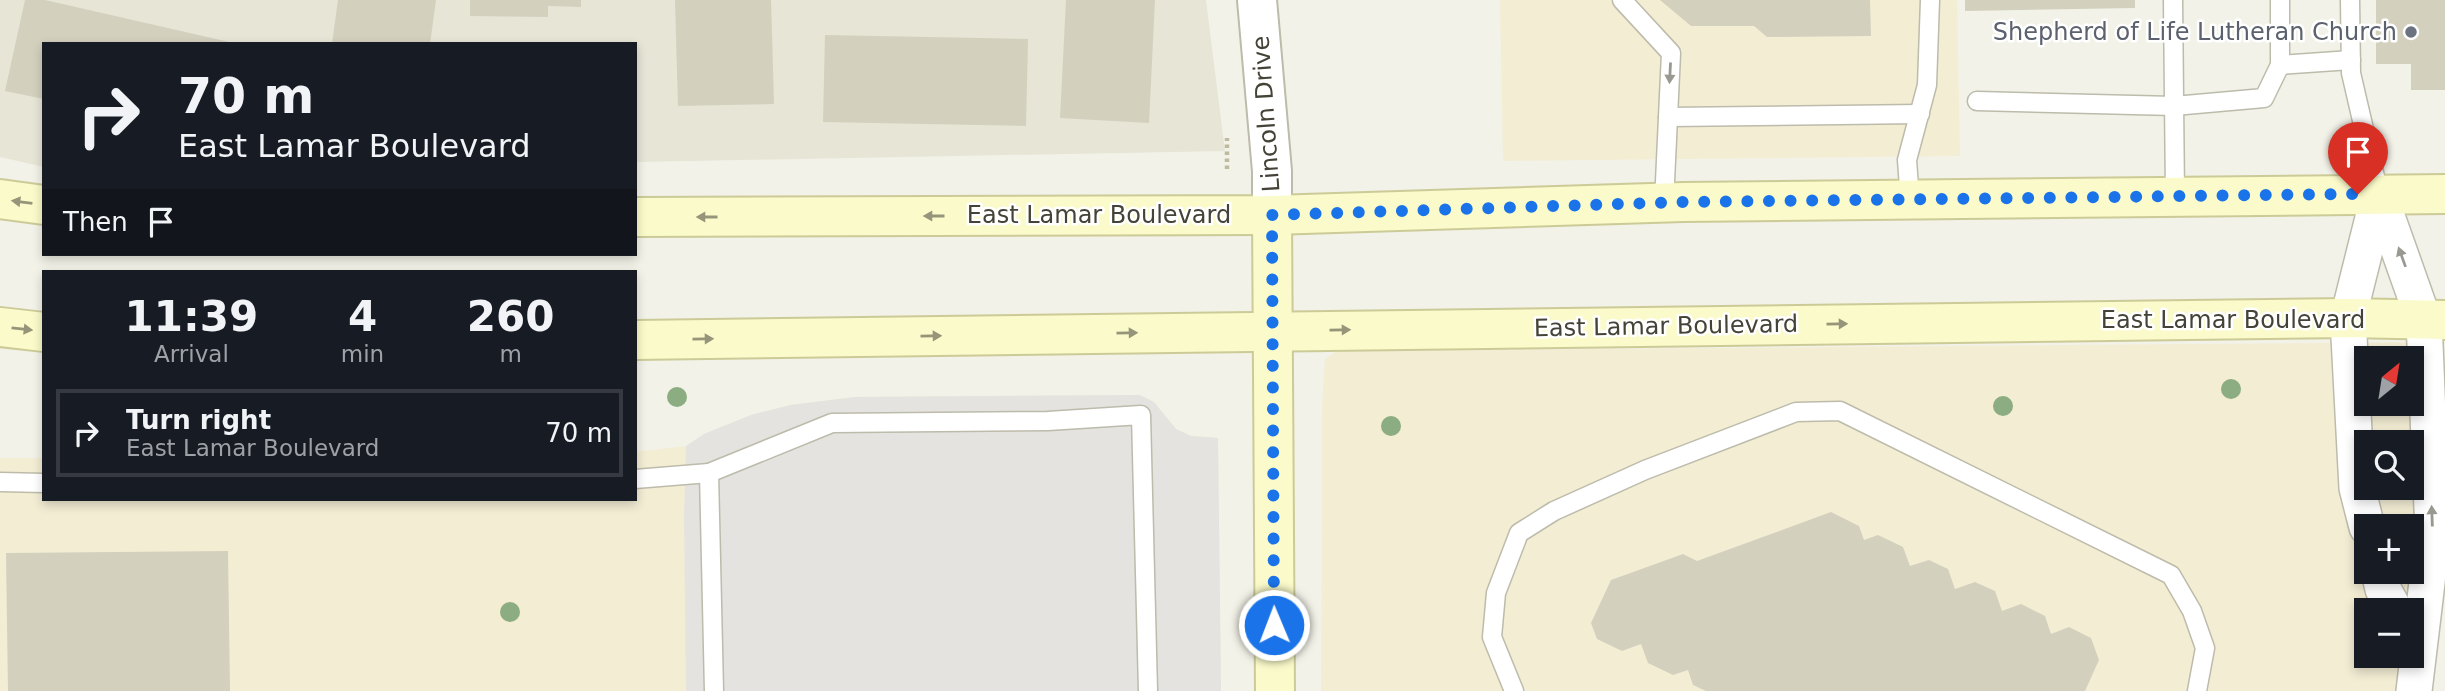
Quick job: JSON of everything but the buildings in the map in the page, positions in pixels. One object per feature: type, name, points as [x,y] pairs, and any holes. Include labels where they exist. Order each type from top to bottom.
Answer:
[{"type":"main road","name":"East Lamar Boulevard","points":[[637,217],[1272,215],[1664,203],[2445,194]]},
{"type":"main road","points":[[0,199],[42,205]]},
{"type":"main road","name":"Lincoln Drive","points":[[1272,215],[1275,691]]},
{"type":"main road","name":"East Lamar Boulevard","points":[[637,340],[2348,318],[2435,320]]},
{"type":"main road","points":[[0,327],[42,332]]},
{"type":"street","name":"Lincoln Drive","points":[[1257,0],[1272,170],[1272,215]]},
{"type":"street","points":[[2364,514],[2357,488],[2348,318],[2379,194]]},
{"type":"street","points":[[2379,194],[2435,320],[2433,532],[2423,598]]},
{"type":"street","points":[[2414,691],[2415,668]]},
{"type":"lane","points":[[1622,0],[1671,53],[1664,203]]},
{"type":"lane","points":[[1910,200],[1907,160],[1927,85],[1930,0]]},
{"type":"lane","points":[[2173,0],[2175,196]]},
{"type":"lane","points":[[1977,102],[2174,106],[2264,97],[2280,65],[2280,0]]},
{"type":"lane","points":[[2350,0],[2351,73],[2379,194]]},
{"type":"lane","points":[[2280,65],[2351,60]]},
{"type":"lane","points":[[1668,117],[1920,114]]},
{"type":"lane","points":[[1514,691],[1492,636],[1496,593],[1519,533],[1554,511],[1622,480],[1758,426],[1796,412],[1840,411],[2171,575],[2192,611],[2205,648],[2197,691]]},
{"type":"lane","points":[[637,479],[709,473],[832,423],[1048,421],[1141,415],[1148,691]]},
{"type":"lane","points":[[709,473],[715,691]]},
{"type":"lane","points":[[0,482],[42,483]]},
{"type":"shaded area","points":[[0,0],[1206,0],[1225,151],[637,162],[637,42],[42,42],[42,167],[0,157]]},
{"type":"shaded area","points":[[1500,0],[1957,0],[1960,156],[1503,161]]},
{"type":"shaded area","points":[[2444,342],[2445,463],[2424,662],[2424,598],[2354,598],[2354,668],[2423,668],[2421,691],[1321,691],[1322,407],[1325,359],[1337,351]]},
{"type":"shaded area","points":[[1140,395],[1154,402],[1176,429],[1191,436],[1218,438],[1221,691],[0,691],[0,458],[42,458],[42,501],[637,501],[637,452],[686,446],[704,434],[751,415],[791,405],[855,397]]},
{"type":"shaded area","points":[[1140,395],[1154,402],[1176,429],[1191,436],[1218,438],[1221,691],[686,691],[686,446],[704,434],[751,415],[791,405],[855,397]]},
{"type":"place","name":"Shepherd of Life Lutheran Church","points":[[2411,32]]},
{"type":"route","points":[[1274,625],[1272,215],[1683,202],[2358,194]]}]
